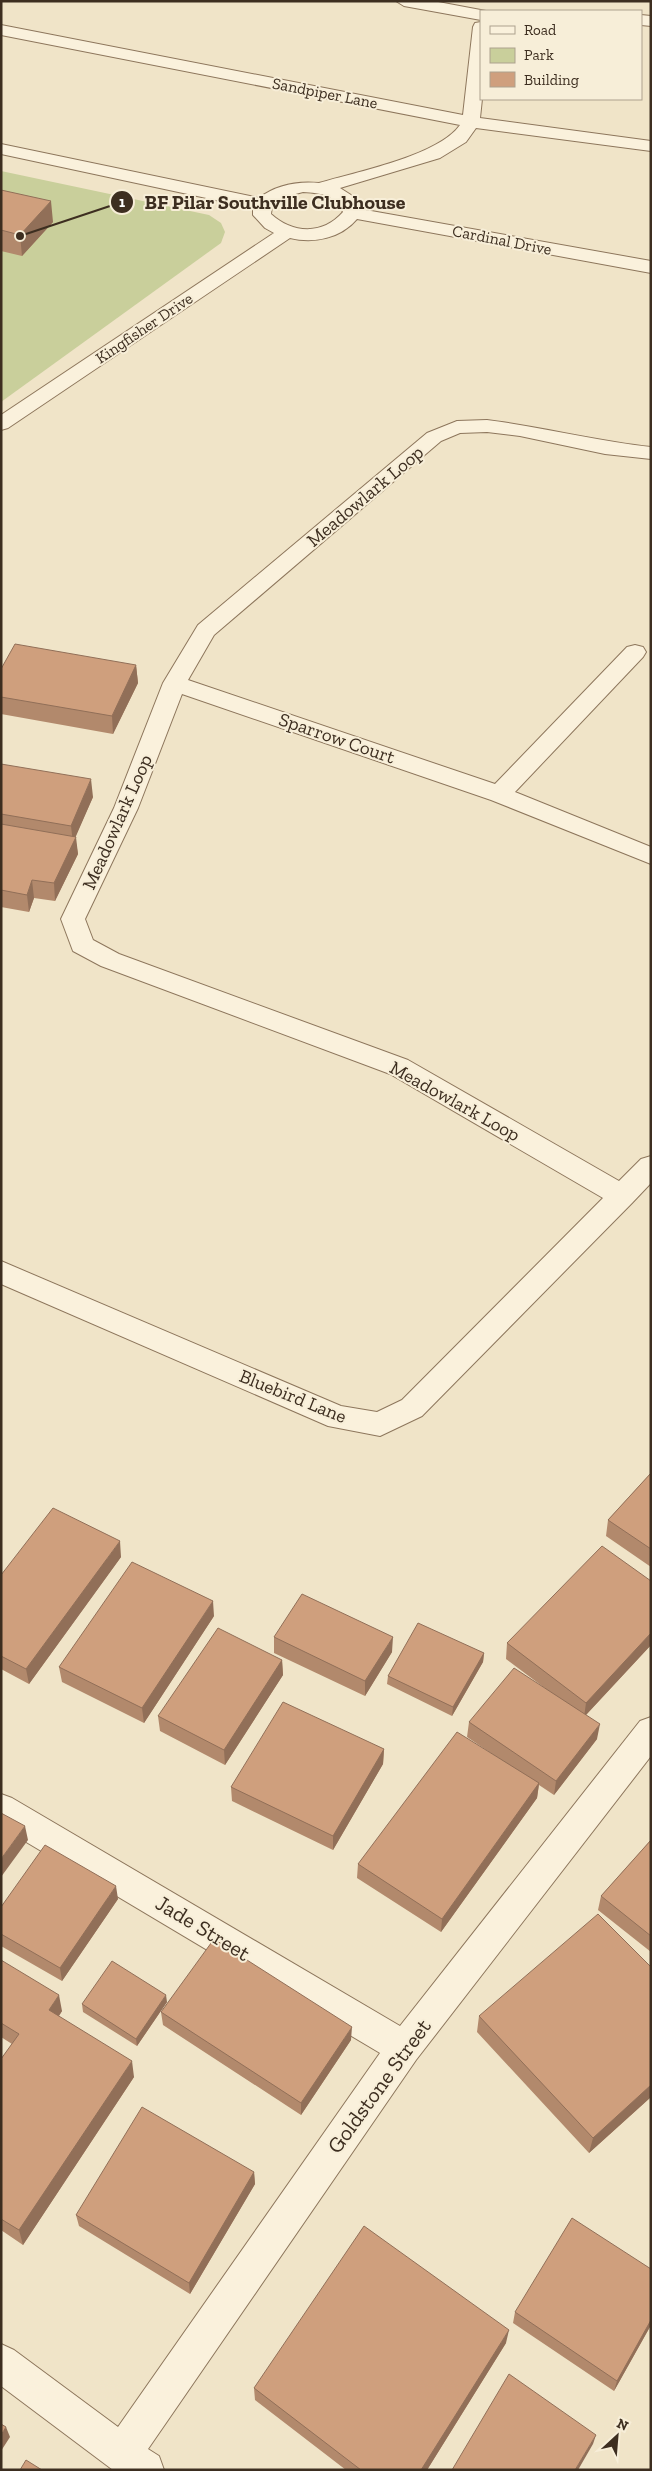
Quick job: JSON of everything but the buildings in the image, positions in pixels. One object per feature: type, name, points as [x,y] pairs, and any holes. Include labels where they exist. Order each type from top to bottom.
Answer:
[{"type":"street","points":[[404,1],[480,15]]},
{"type":"street","name":"Sandpiper Lane","points":[[1,30],[471,122],[651,146]]},
{"type":"street","points":[[320,188],[434,154],[460,138],[471,122],[480,36]]},
{"type":"street","points":[[1,149],[263,204]]},
{"type":"street","points":[[303,187],[320,188],[336,192],[349,202],[353,213],[346,224],[330,232],[309,235],[287,232],[270,225],[262,215],[263,204],[272,196],[286,190],[303,187]]},
{"type":"street","name":"Cardinal Drive","points":[[353,213],[651,267]]},
{"type":"street","name":"Kingfisher Drive","points":[[1,424],[287,232]]},
{"type":"street","name":"Meadowlark Loop","points":[[622,1196],[399,1067],[110,960],[82,945],[73,919],[133,794],[174,684],[189,654],[206,630],[434,437],[457,427],[487,426],[520,430],[605,448],[651,453]]},
{"type":"street","points":[[499,794],[635,652]]},
{"type":"street","name":"Sparrow Court","points":[[174,684],[499,794],[651,856]]},
{"type":"street","name":"Bluebird Lane","points":[[1,1272],[338,1418],[380,1424],[412,1408],[651,1166]]},
{"type":"street","name":"Goldstone Street","points":[[134,2462],[404,2048],[651,1731]]},
{"type":"street","name":"Jade Street","points":[[1,1808],[404,2048]]},
{"type":"street","points":[[1,2364],[134,2462]]},
{"type":"green space","points":[[1,171],[209,215],[221,223],[225,232],[221,243],[1,402]]},
{"type":"place","name":"BF Pilar Southville Clubhouse","points":[[20,236]]}]
